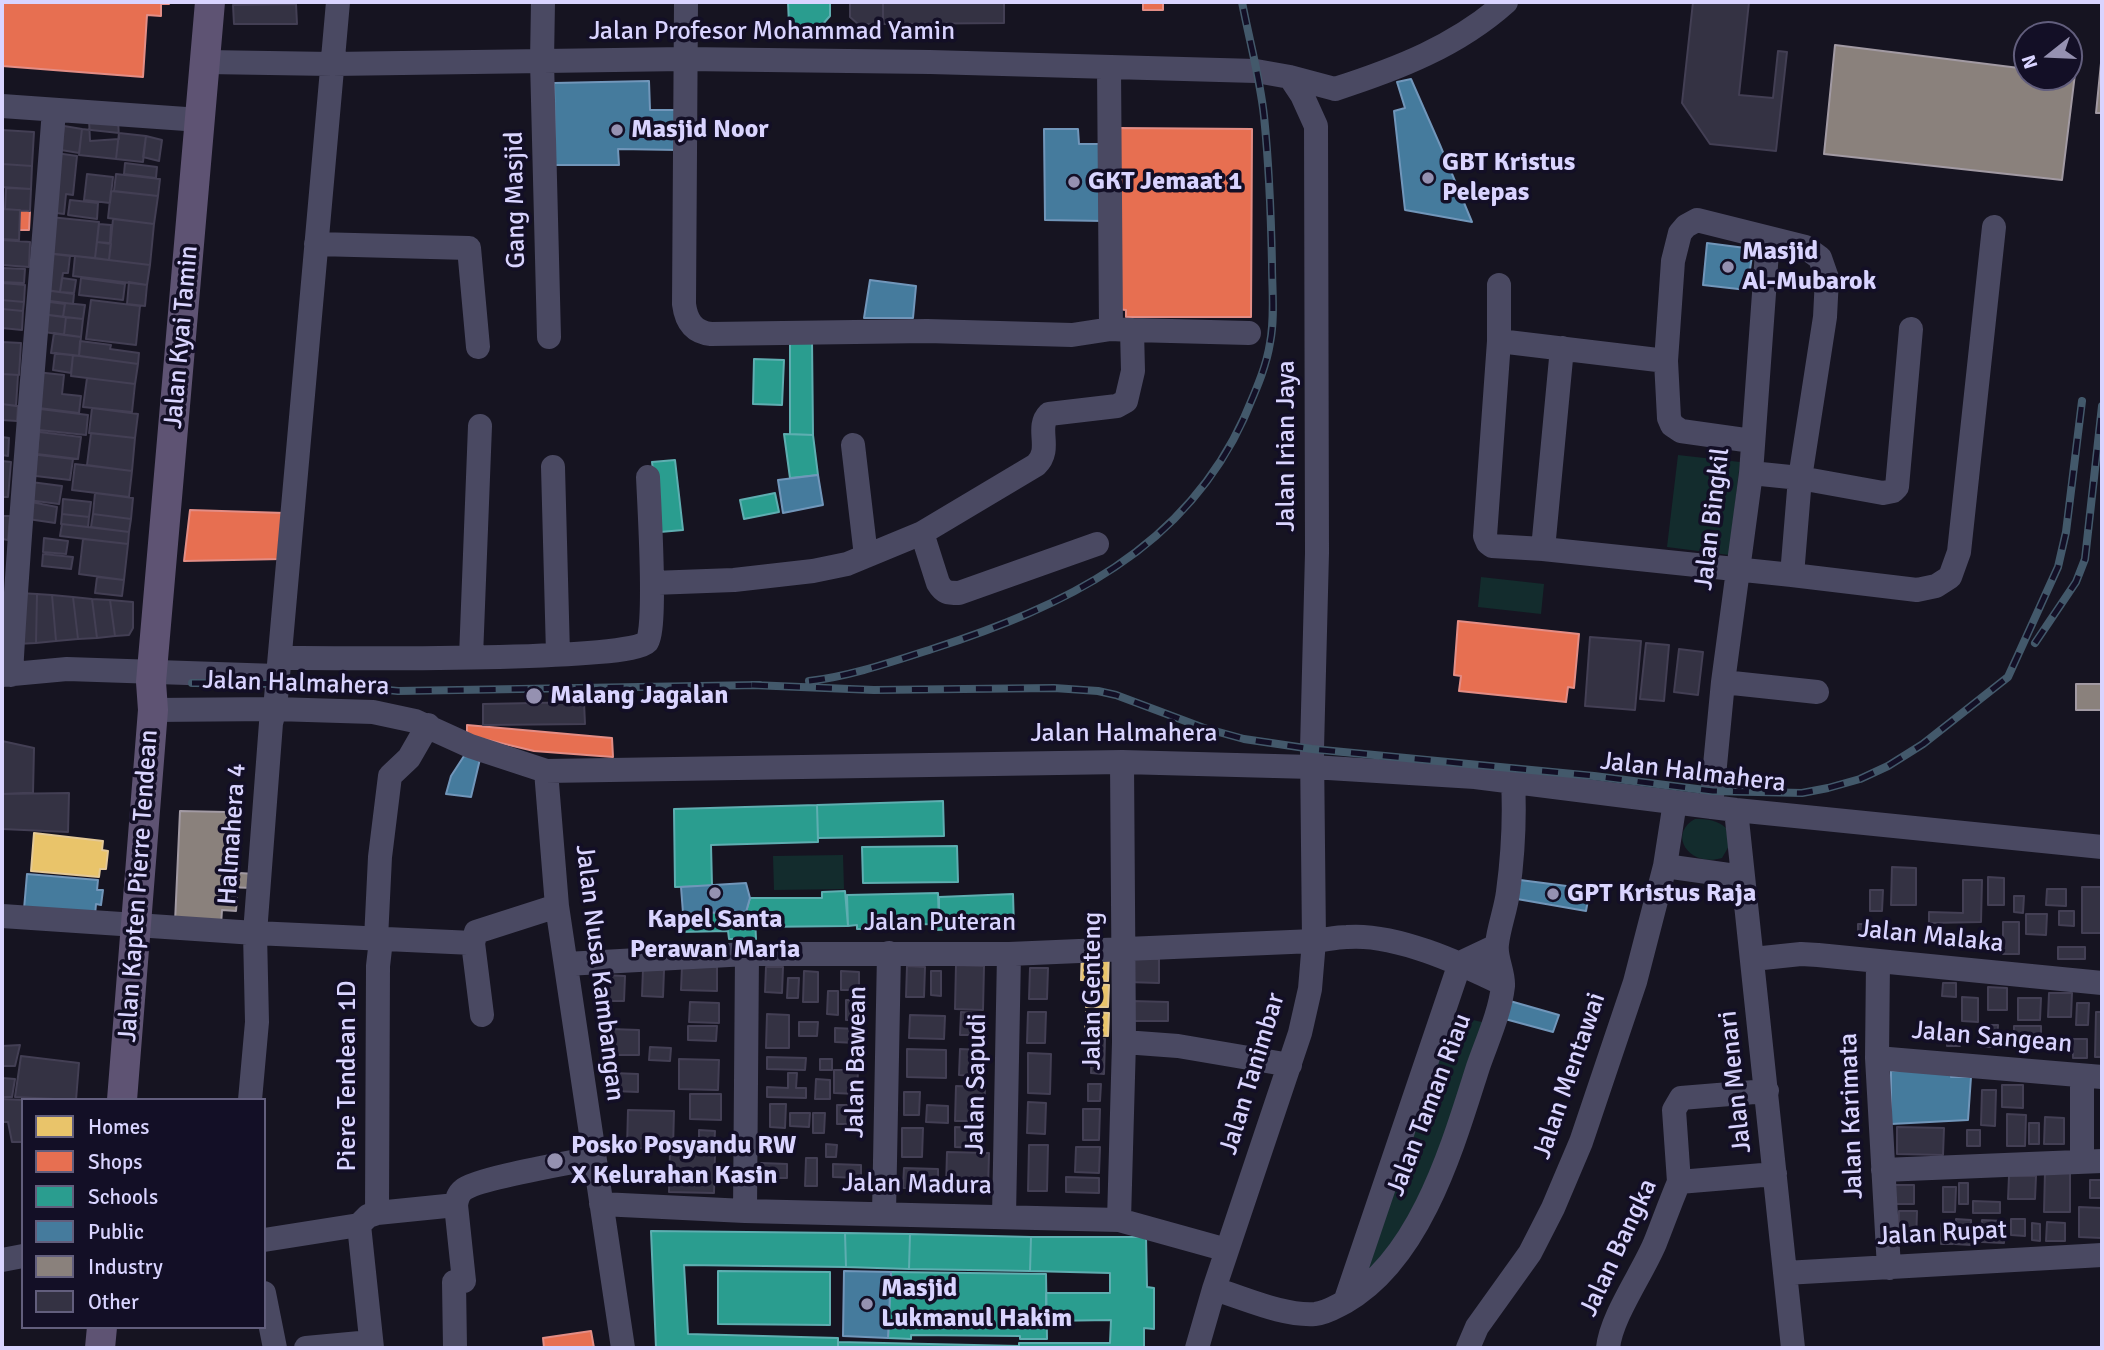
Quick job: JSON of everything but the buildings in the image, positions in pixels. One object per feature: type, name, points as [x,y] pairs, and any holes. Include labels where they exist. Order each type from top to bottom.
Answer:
[{"type":"main road","name":"Jalan Kyai Tamin","points":[[153,672],[210,2]]},
{"type":"main road","name":"Jalan Kapten Pierre Tendean","points":[[122,1098],[153,710],[153,672]]},
{"type":"main road","points":[[100,1348],[102,1329]]},
{"type":"street","name":"Halmahera 4","points":[[250,1098],[257,1022],[256,933],[271,723],[275,709],[338,2]]},
{"type":"street","name":"Gang Masjid","points":[[543,2],[549,337]]},
{"type":"street","points":[[686,2],[684,304],[688,321],[698,331],[711,334],[927,331],[1072,335],[1121,330],[1250,333]]},
{"type":"street","points":[[1335,89],[1433,52],[1476,27],[1506,2]]},
{"type":"street","name":"Jalan Profesor Mohammad Yamin","points":[[205,62],[331,64],[685,59],[930,62],[1256,71],[1290,76],[1335,89]]},
{"type":"street","points":[[652,583],[734,580],[813,572],[847,564],[922,533],[1036,465],[1042,459],[1043,425],[1049,414],[1117,406],[1126,401],[1133,371],[1121,330],[1109,68]]},
{"type":"street","name":"Jalan Irian Jaya","points":[[1290,76],[1316,126],[1317,553],[1312,767]]},
{"type":"street","name":"Jalan Irian Jaya","points":[[1316,126],[1335,89]]},
{"type":"street","points":[[2,106],[200,120]]},
{"type":"street","points":[[54,110],[7,675],[67,669],[153,672],[558,654],[627,649],[643,645],[650,636],[652,583],[648,477]]},
{"type":"street","points":[[1752,441],[1676,429],[1669,418],[1666,361],[1673,261],[1680,233],[1697,220],[1814,251],[1821,258],[1827,278],[1825,317],[1800,478],[1792,575]]},
{"type":"street","points":[[1499,285],[1499,341],[1486,540],[1492,546],[1738,568],[1917,590],[1936,586],[1950,577],[1959,552],[1994,227]]},
{"type":"street","name":"Jalan Bingkil","points":[[1711,807],[1723,682],[1751,473],[1768,238]]},
{"type":"street","points":[[316,244],[469,248],[478,347]]},
{"type":"street","points":[[1751,473],[1800,478],[1883,493],[1893,492],[1896,487],[1911,329]]},
{"type":"street","points":[[1499,341],[1666,361]]},
{"type":"street","points":[[1543,549],[1562,348]]},
{"type":"street","points":[[471,657],[480,426]]},
{"type":"street","points":[[853,445],[866,556]]},
{"type":"street","points":[[553,467],[558,654]]},
{"type":"street","points":[[922,533],[938,583],[942,590],[948,593],[958,593],[1097,544]]},
{"type":"street","points":[[1723,682],[1817,692]]},
{"type":"street","name":"Jalan Halmahera","points":[[153,710],[275,709],[373,712],[428,725],[470,746],[546,771],[1122,762],[1312,767],[1513,781],[1736,810],[2102,847]]},
{"type":"street","name":"Piere Tendean 1D","points":[[372,1345],[368,1219],[380,857],[390,776],[409,758],[428,725]]},
{"type":"street","name":"Jalan Genteng","points":[[1119,1220],[1124,1042],[1122,762]]},
{"type":"street","name":"Jalan Tanimbar","points":[[1197,1348],[1214,1289],[1290,1065],[1310,989],[1314,941],[1312,767]]},
{"type":"street","name":"Jalan Nusa Kambangan","points":[[546,771],[557,906],[623,1348]]},
{"type":"street","name":"Jalan Taman Riau","points":[[1214,1289],[1279,1309],[1313,1314],[1326,1312],[1365,1289],[1402,1247],[1441,1176],[1492,1027],[1503,984],[1496,946],[1508,894],[1516,824],[1513,781]]},
{"type":"street","name":"Jalan Mentawai","points":[[1468,1348],[1477,1327],[1530,1253],[1566,1177],[1605,1072],[1634,982],[1665,866],[1675,802]]},
{"type":"street","name":"Jalan Menari","points":[[1736,810],[1793,1348]]},
{"type":"street","points":[[1665,866],[1743,877]]},
{"type":"street","points":[[482,1015],[474,935],[479,930],[557,906]]},
{"type":"street","points":[[2,916],[256,933],[474,943]]},
{"type":"street","name":"Jalan Puteran","points":[[566,964],[747,954],[1009,954],[1314,941],[1349,936],[1417,948],[1460,963]]},
{"type":"street","points":[[1460,963],[1496,946]]},
{"type":"street","name":"Jalan Bawean","points":[[884,1213],[889,953]]},
{"type":"street","points":[[744,1211],[747,954]]},
{"type":"street","name":"Jalan Sapudi","points":[[1004,1216],[1009,954]]},
{"type":"street","name":"Jalan Malaka","points":[[1753,959],[1801,954],[2102,983]]},
{"type":"street","name":"Jalan Karimata","points":[[1878,962],[1877,1058],[1889,1268]]},
{"type":"street","points":[[1460,963],[1503,984]]},
{"type":"street","name":"Jalan Taman Riau","points":[[1345,1302],[1460,963]]},
{"type":"street","points":[[1124,1042],[1178,1046],[1290,1065]]},
{"type":"street","name":"Jalan Sangean","points":[[1877,1058],[2092,1076]]},
{"type":"street","points":[[1883,1170],[2092,1160],[2092,1076]]},
{"type":"street","points":[[1679,1182],[1674,1110],[1678,1101],[1681,1098],[1767,1091]]},
{"type":"street","points":[[456,1348],[454,1282],[464,1282],[456,1205],[458,1196],[464,1189],[486,1181],[593,1158]]},
{"type":"street","name":"Jalan Bangka","points":[[1608,1348],[1616,1322],[1656,1242],[1679,1182],[1775,1174]]},
{"type":"street","name":"Jalan Madura","points":[[601,1204],[744,1211],[1119,1220],[1227,1250]]},
{"type":"street","points":[[266,1241],[368,1219],[456,1205]]},
{"type":"street","name":"Jalan Rupat","points":[[1785,1273],[2102,1255]]},
{"type":"street","points":[[2,1260],[21,1256]]},
{"type":"street","points":[[266,1303],[275,1348]]},
{"type":"street","points":[[306,1348],[372,1345]]},
{"type":"green space","points":[[1678,455],[1740,462],[1729,555],[1667,547]]},
{"type":"green space","points":[[1481,577],[1544,584],[1541,614],[1478,607]]},
{"type":"green space","points":[[1695,819],[1712,820],[1726,828],[1729,846],[1722,858],[1700,858],[1686,848],[1683,833],[1687,825]]},
{"type":"green space","points":[[843,855],[844,889],[774,890],[773,856]]},
{"type":"green space","points":[[1452,1015],[1486,1023],[1435,1166],[1405,1223],[1374,1270],[1368,1268]]},
{"type":"railway","points":[[809,681],[856,672],[932,649],[1028,614],[1072,592],[1115,567],[1153,538],[1188,504],[1219,464],[1244,418],[1259,381],[1272,333],[1270,209],[1264,116],[1242,2]]},
{"type":"railway","points":[[752,685],[874,690],[1054,688],[1098,691],[1244,739],[1312,749],[1594,776],[1713,791],[1802,793],[1828,788],[1860,779],[1888,766],[1923,744],[2008,677],[2058,567],[2066,532],[2082,401]]},
{"type":"railway","points":[[2035,643],[2076,582],[2085,559],[2102,406]]},
{"type":"railway","points":[[192,683],[325,684],[398,691],[760,685]]},
{"type":"place","name":"Masjid Noor","points":[[617,130]]},
{"type":"place","name":"GBT Kristus Pelepas","points":[[1428,178]]},
{"type":"place","name":"GKT Jemaat 1","points":[[1074,182]]},
{"type":"place","name":"Masjid Al-Mubarok","points":[[1728,267]]},
{"type":"place","name":"Malang Jagalan","points":[[534,696]]},
{"type":"place","name":"Kapel Santa Perawan Maria","points":[[715,893]]},
{"type":"place","name":"GPT Kristus Raja","points":[[1553,894]]},
{"type":"place","name":"Posko Posyandu RW X Kelurahan Kasin","points":[[555,1161]]},
{"type":"place","name":"Masjid Lukmanul Hakim","points":[[867,1304]]}]
